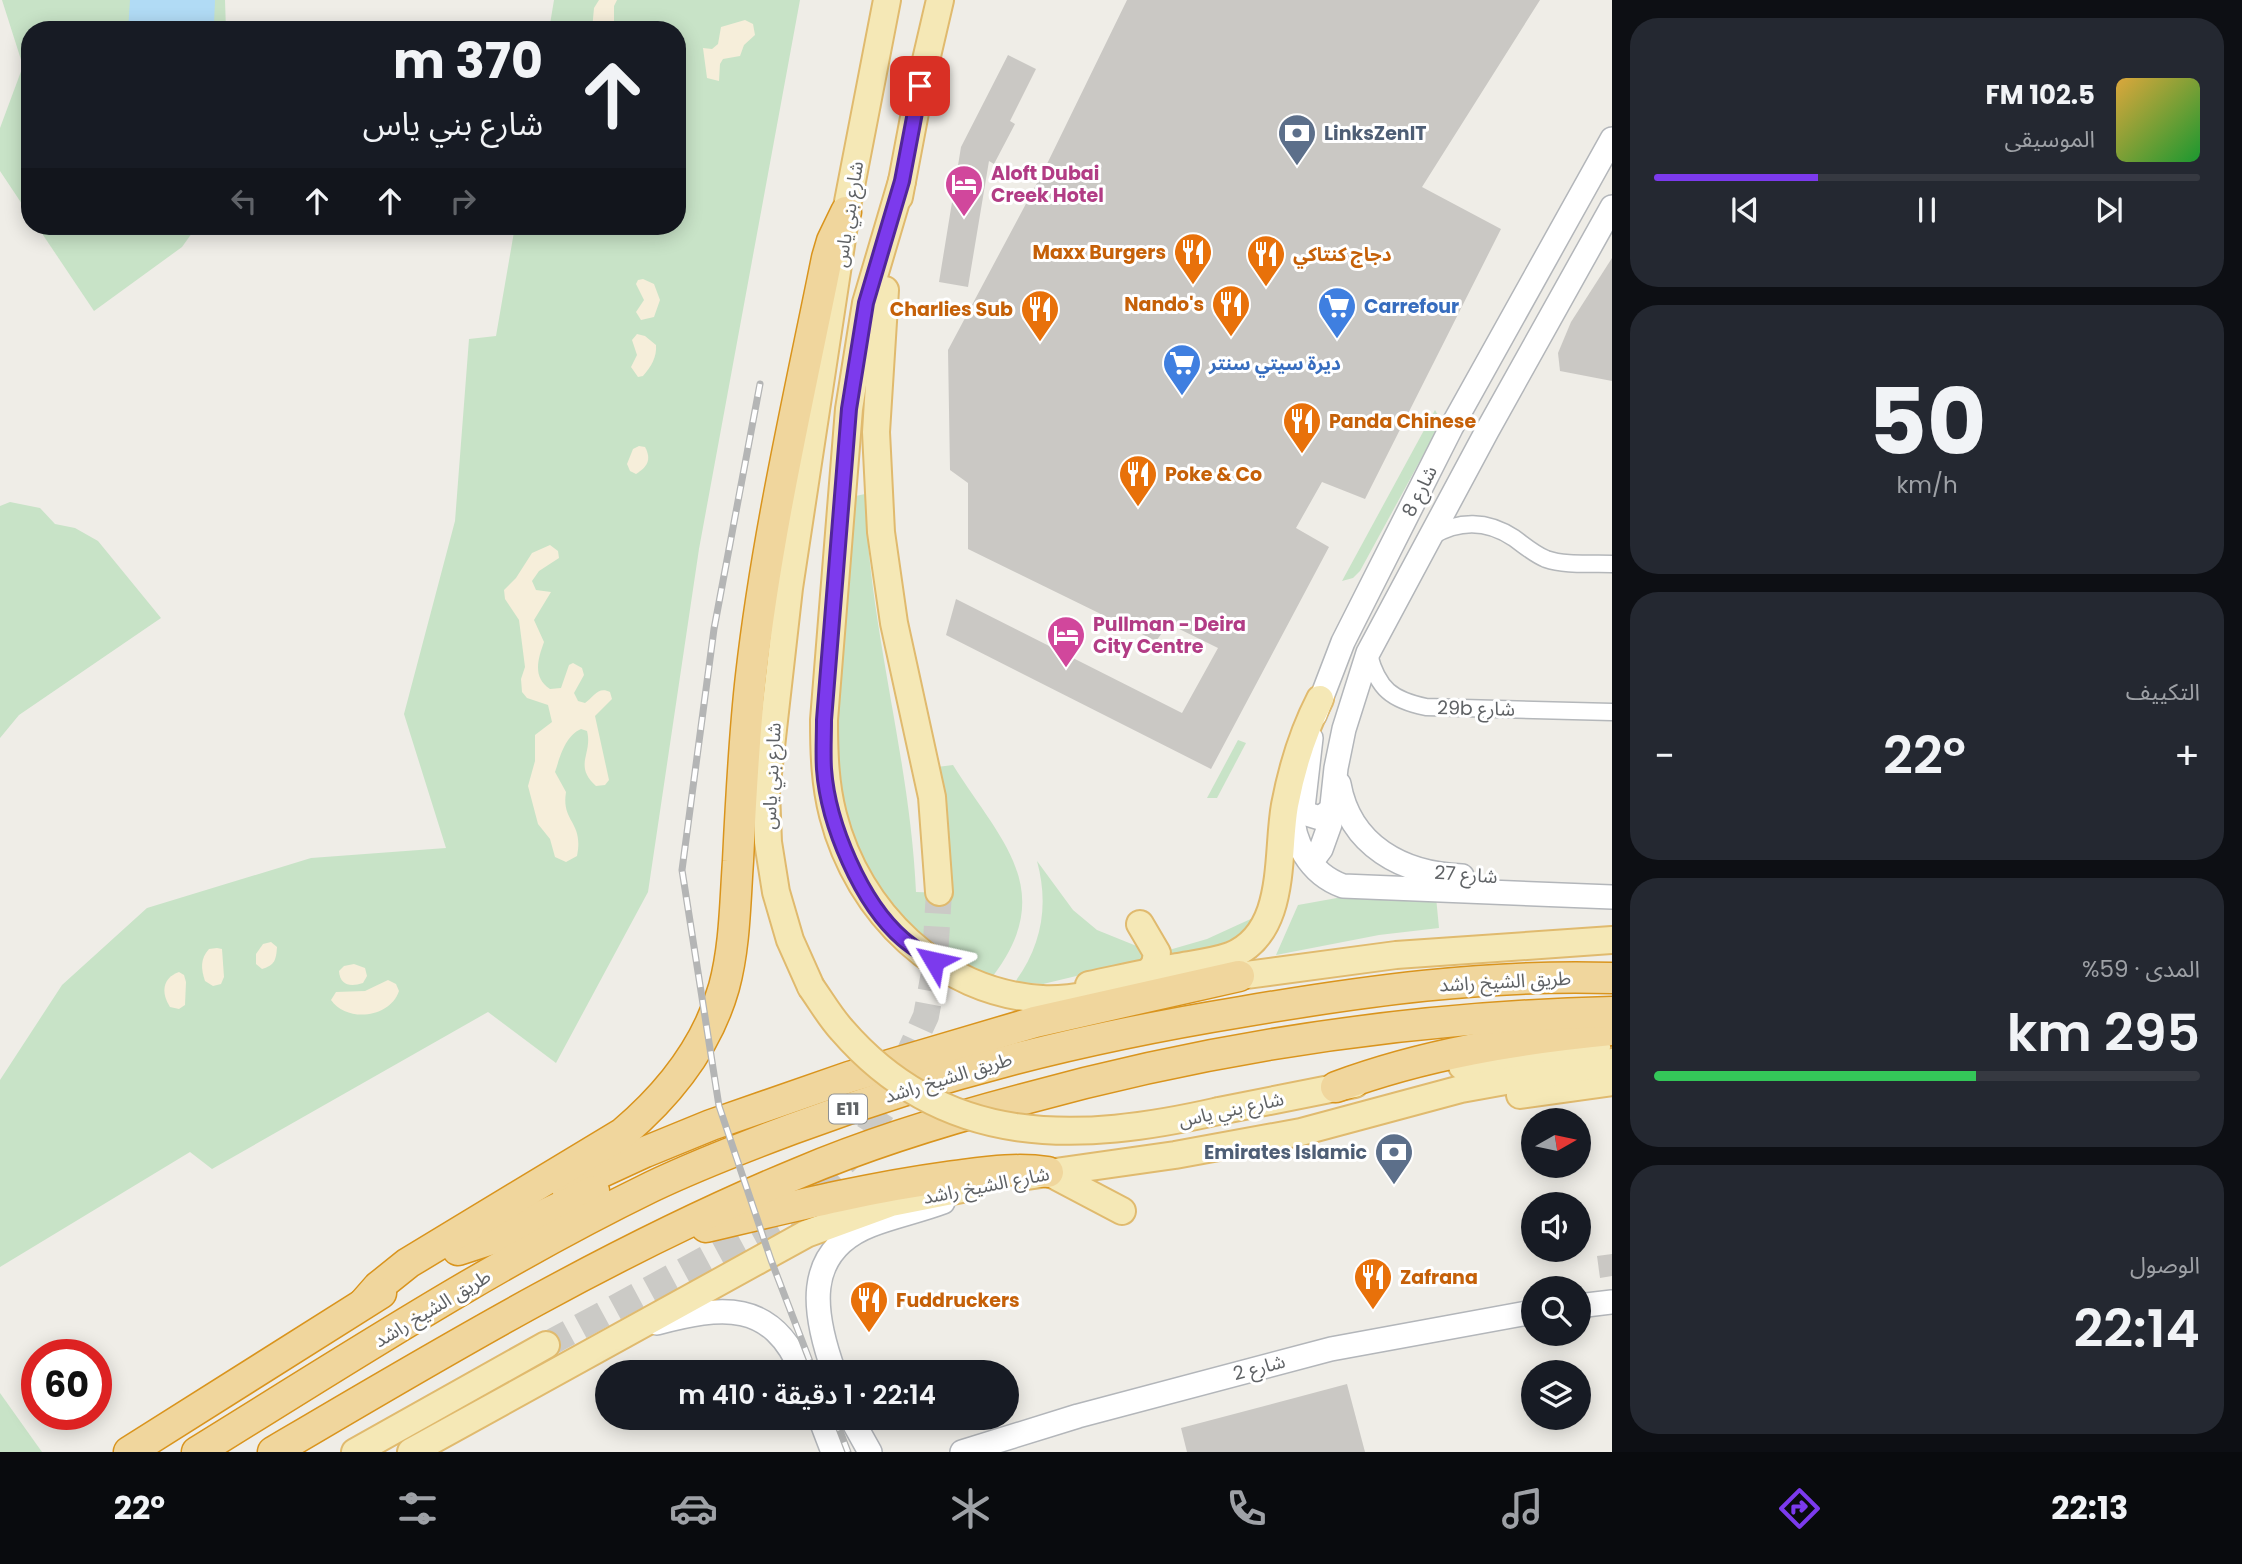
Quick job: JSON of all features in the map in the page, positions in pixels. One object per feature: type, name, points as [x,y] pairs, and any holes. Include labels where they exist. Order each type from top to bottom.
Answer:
[{"type":"highway","points":[[364,1303],[378,1287],[408,1263],[510,1200],[578,1163],[623,1133],[650,1110],[674,1083],[695,1054],[711,1022],[724,988],[731,953],[745,742],[770,541],[827,258],[846,212]]},
{"type":"highway","points":[[1570,977],[1612,971]]},
{"type":"highway","points":[[129,1452],[364,1303],[581,1181],[645,1152],[761,1108],[942,1048],[1035,1023],[1240,976]]},
{"type":"highway","name":"طريق الشيخ راشد","points":[[197,1452],[510,1261],[598,1213],[712,1159],[923,1083],[1097,1037],[1362,992],[1445,983],[1570,977],[1612,978]]},
{"type":"highway","name":"طريق الشيخ راشد","points":[[273,1452],[456,1343],[655,1239],[760,1189],[846,1154],[993,1107],[1184,1060],[1376,1028],[1475,1018],[1612,1012]]},
{"type":"highway","points":[[1336,1087],[1388,1069],[1448,1054],[1534,1039],[1612,1030]]},
{"type":"highway","points":[[458,1250],[498,1237],[632,1174],[666,1164],[712,1159]]},
{"type":"highway","points":[[655,1239],[869,1189],[992,1171],[1029,1169],[1048,1172]]},
{"type":"main road","name":"شارع بني ياس","points":[[887,0],[846,212],[789,588],[766,791],[768,842],[776,892],[790,940],[811,987],[841,1030],[877,1065],[918,1093],[964,1115],[1013,1127],[1063,1133],[1126,1129],[1336,1087],[1534,1054],[1612,1045]]},
{"type":"main road","points":[[939,891],[932,797],[894,623],[881,532],[876,419],[880,331],[902,181],[940,0]]},
{"type":"main road","points":[[902,181],[866,303],[849,409],[824,720],[824,771],[833,817],[852,866],[875,906],[901,938],[963,980],[991,991],[1061,999],[1215,973],[1240,976],[1396,955],[1612,940]]},
{"type":"main road","points":[[1011,994],[1063,990],[1229,956],[1255,939],[1272,909],[1285,806],[1292,775],[1311,717],[1317,708]]},
{"type":"main road","points":[[1140,924],[1157,953],[1156,964],[1149,972]]},
{"type":"main road","name":"شارع الشيخ راشد","points":[[411,1452],[779,1248],[834,1222],[891,1203],[1048,1172],[1200,1151],[1300,1132],[1461,1089],[1612,1062]]},
{"type":"main road","points":[[1362,1116],[1425,1111],[1612,1082]]},
{"type":"main road","points":[[1048,1172],[1122,1211]]},
{"type":"main road","points":[[355,1452],[546,1345]]},
{"type":"street","name":"شارع 8","points":[[1612,139],[1482,370],[1356,615],[1317,708],[1300,770],[1292,820],[1299,846],[1321,875],[1343,886],[1612,897]]},
{"type":"street","name":"شارع 8","points":[[1312,861],[1326,837],[1344,729],[1368,653],[1612,208]]},
{"type":"street","points":[[1482,370],[1489,378],[1492,399],[1420,536],[1424,547],[1445,528],[1480,524],[1497,529],[1536,555],[1550,560],[1612,564]]},
{"type":"street","name":"29b شارع","points":[[1368,653],[1374,674],[1387,691],[1405,703],[1426,707],[1612,712]]},
{"type":"street","points":[[1317,708],[1303,808],[1307,814],[1320,818],[1331,810]]},
{"type":"street","name":"شارع 27","points":[[1336,768],[1347,812],[1360,834],[1394,862],[1416,870],[1445,875],[1612,881]]},
{"type":"street","points":[[830,1360],[820,1327],[816,1300],[817,1283],[836,1248],[851,1235],[869,1226],[928,1208],[974,1186]]},
{"type":"street","points":[[1591,1305],[1612,1303]]},
{"type":"street","points":[[640,1327],[697,1312],[721,1310],[746,1314],[768,1325],[786,1341],[796,1360]]},
{"type":"street","name":"شارع 2","points":[[962,1452],[983,1448],[1078,1416],[1331,1349],[1521,1314]]},
{"type":"street","points":[[825,1430],[833,1452]]},
{"type":"street","points":[[858,1430],[870,1452]]},
{"type":"green space","points":[[2,0],[225,0],[226,21],[21,21],[21,60]]},
{"type":"green space","points":[[554,0],[800,0],[699,549],[648,892],[556,1063],[488,1012],[212,1169],[190,1152],[0,1267],[0,1080],[62,985],[147,908],[311,858],[446,848],[404,714],[455,521],[469,339],[496,336],[513,235],[686,235],[686,21],[550,21]]},
{"type":"green space","points":[[21,71],[21,202],[0,171],[0,128]]},
{"type":"green space","points":[[43,235],[191,235],[182,247],[94,311]]},
{"type":"green space","points":[[1435,410],[1439,417],[1439,426],[1360,571],[1353,578],[1342,581]]},
{"type":"green space","points":[[865,494],[874,594],[906,792],[916,892],[946,893],[937,767],[953,765],[1003,841],[1015,866],[1021,891],[1021,917],[1012,945],[993,976],[942,949],[903,918],[875,882],[856,842],[844,798],[838,699],[842,627],[851,497]]},
{"type":"green space","points":[[10,502],[40,508],[55,524],[75,528],[98,541],[161,618],[19,715],[0,738],[0,506]]},
{"type":"green space","points":[[1238,740],[1246,743],[1217,798],[1207,798]]},
{"type":"green space","points":[[1037,861],[1073,910],[1097,930],[1144,949],[1147,952],[1143,960],[1043,984],[1015,982],[1032,954],[1041,924],[1041,877]]},
{"type":"green space","points":[[1348,896],[1436,897],[1439,928],[1379,935],[1276,955],[1298,905]]},
{"type":"green space","points":[[1255,917],[1239,938],[1223,945],[1166,956],[1169,950],[1207,939]]},
{"type":"green space","points":[[0,1393],[21,1422],[21,1430],[26,1430],[42,1452],[0,1452]]},
{"type":"sand","points":[[599,0],[617,0],[614,6],[614,21],[593,21],[594,8]]},
{"type":"sand","points":[[745,20],[753,24],[755,35],[744,45],[740,56],[723,59],[719,81],[707,78],[703,48],[712,49],[718,44],[721,27]]},
{"type":"sand","points":[[643,279],[654,284],[660,300],[654,317],[641,320],[636,312],[644,300],[636,284]]},
{"type":"sand","points":[[637,334],[645,336],[656,345],[656,354],[651,365],[643,376],[638,377],[631,367],[637,355],[632,340]]},
{"type":"sand","points":[[645,447],[648,459],[646,466],[636,474],[630,471],[627,464],[633,449]]},
{"type":"sand","points":[[550,545],[558,551],[559,558],[539,571],[532,581],[536,590],[551,592],[534,620],[544,642],[538,667],[541,679],[550,689],[561,688],[569,665],[573,663],[582,668],[584,675],[574,693],[578,701],[585,703],[602,690],[610,692],[612,699],[595,716],[609,780],[605,785],[596,786],[589,779],[585,765],[587,731],[581,729],[567,742],[555,772],[566,792],[567,810],[578,836],[577,856],[566,862],[555,857],[550,839],[538,824],[528,786],[535,761],[535,735],[552,722],[548,705],[527,698],[522,692],[521,679],[525,667],[519,620],[505,599],[504,590],[516,578],[532,553]]},
{"type":"sand","points":[[271,942],[277,947],[275,959],[270,966],[262,969],[256,964],[256,954],[263,944]]},
{"type":"sand","points":[[209,949],[222,949],[224,977],[221,984],[213,986],[205,981],[202,964]]},
{"type":"sand","points":[[354,964],[365,968],[367,976],[363,983],[347,984],[341,980],[339,971],[344,966]]},
{"type":"sand","points":[[179,972],[184,975],[186,982],[185,1005],[179,1009],[170,1007],[164,991],[169,978]]},
{"type":"sand","points":[[388,980],[396,984],[399,991],[387,1007],[378,1012],[347,1012],[331,1000],[336,992],[365,991]]},
{"type":"water","points":[[130,0],[215,0],[214,21],[129,21]]},
{"type":"building","name":"ديرة سيتي سنتر","points":[[1127,0],[1540,0],[1422,187],[1501,229],[1365,499],[1322,482],[1296,528],[1329,547],[1211,769],[946,635],[956,599],[1182,713],[1218,648],[1169,624],[1156,641],[968,549],[968,483],[950,470],[948,350],[1045,168]]},
{"type":"building","name":"Aloft Dubai Creek Hotel","points":[[1008,55],[1036,69],[1010,121],[1015,124],[994,164],[989,161],[968,287],[939,282],[961,147]]},
{"type":"building","points":[[1612,258],[1612,381],[1560,371],[1558,353],[1571,322]]},
{"type":"building","points":[[1612,1254],[1612,1276],[1600,1278],[1597,1256]]},
{"type":"building","points":[[1347,1384],[1365,1452],[1187,1452],[1181,1428]]},
{"type":"tunnel","points":[[546,1345],[794,1211],[858,1149],[884,1108],[926,1016],[934,973],[939,892]]},
{"type":"railway","points":[[760,384],[714,629],[682,870],[719,1106],[771,1260],[809,1360]]},
{"type":"railway","points":[[840,1430],[848,1452]]},
{"type":"place","name":"LinksZenIT","points":[[1297,167]]},
{"type":"place","name":"Aloft Dubai Creek Hotel","points":[[964,218]]},
{"type":"place","name":"Maxx Burgers","points":[[1193,286]]},
{"type":"place","name":"دجاج كنتاكي","points":[[1266,288]]},
{"type":"place","name":"Nando's","points":[[1231,338]]},
{"type":"place","name":"Carrefour","points":[[1337,340]]},
{"type":"place","name":"Charlies Sub","points":[[1040,343]]},
{"type":"place","name":"ديرة سيتي سنتر","points":[[1182,397]]},
{"type":"place","name":"Panda Chinese","points":[[1302,455]]},
{"type":"place","name":"Poke & Co","points":[[1138,508]]},
{"type":"place","name":"Pullman - Deira City Centre","points":[[1066,669]]},
{"type":"place","name":"Emirates Islamic","points":[[1394,1186]]},
{"type":"place","name":"Zafrana","points":[[1373,1311]]},
{"type":"place","name":"Fuddruckers","points":[[869,1334]]},
{"type":"route","points":[[920,86],[902,181],[866,303],[849,409],[824,720],[824,771],[833,817],[852,866],[875,906],[901,938],[934,961]]}]
